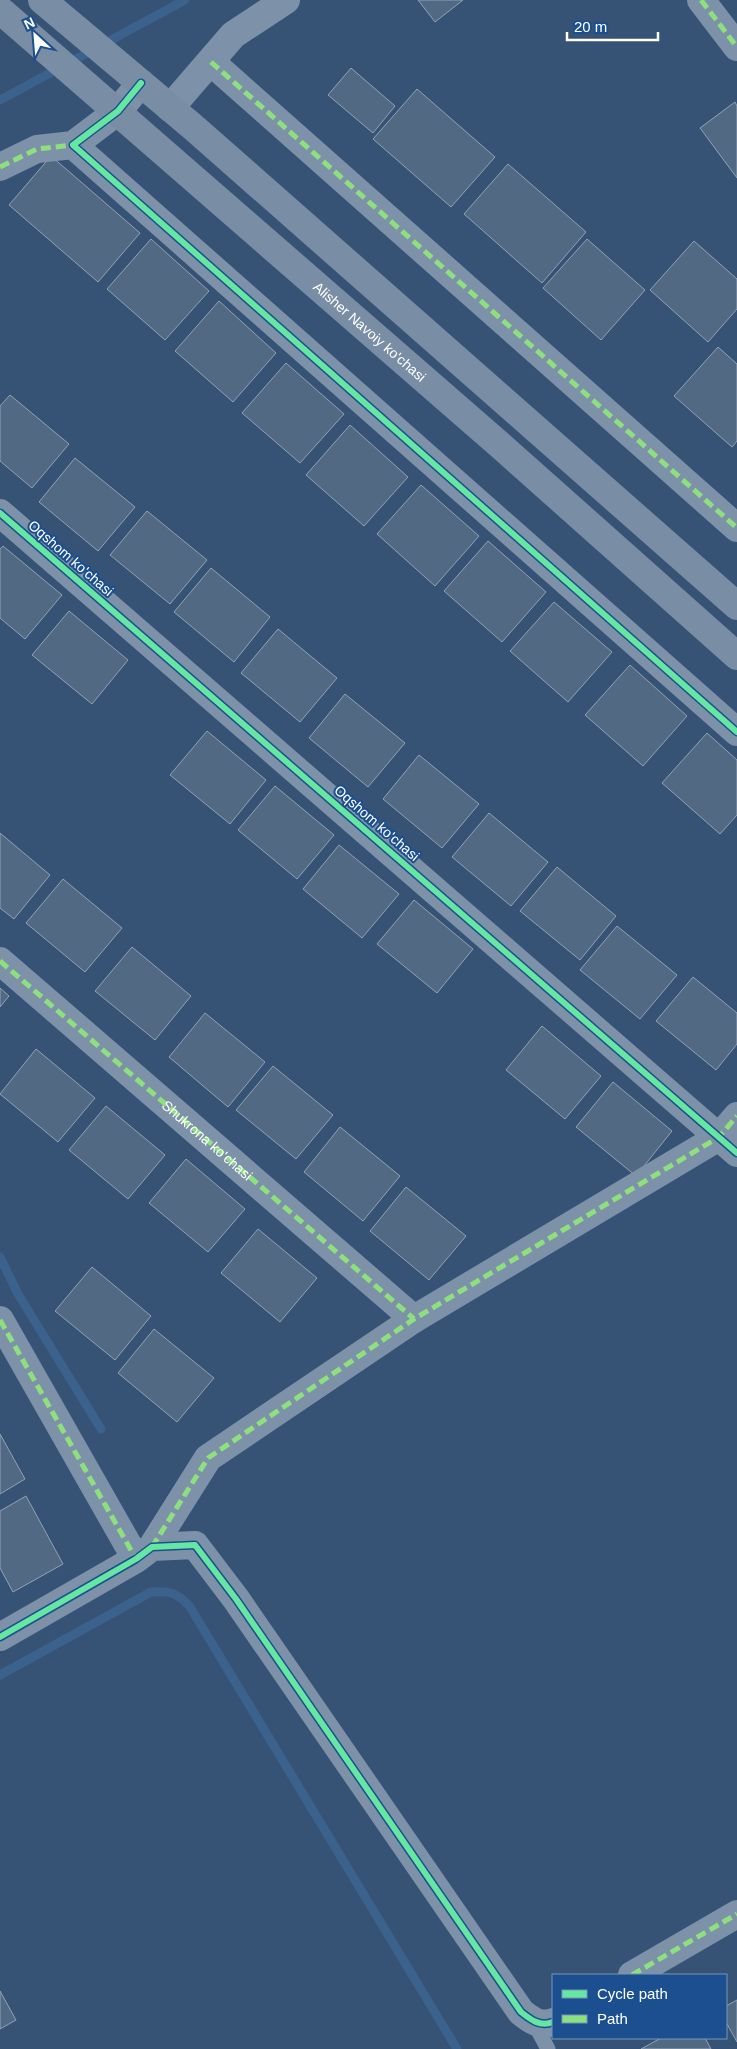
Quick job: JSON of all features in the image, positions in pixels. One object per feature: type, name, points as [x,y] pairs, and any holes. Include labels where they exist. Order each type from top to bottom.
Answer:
[{"type":"main road","points":[[48,4],[170,108],[737,606]]},
{"type":"main road","name":"Alisher Navoiy ko'chasi","points":[[10,19],[501,446],[737,656]]},
{"type":"street","points":[[170,108],[232,36],[286,0]]},
{"type":"street","points":[[701,0],[737,47]]},
{"type":"street","points":[[211,62],[737,528]]},
{"type":"street","points":[[0,167],[37,149],[73,145],[116,110],[139,81]]},
{"type":"street","points":[[73,145],[737,732]]},
{"type":"street","name":"Oqshom ko'chasi","points":[[0,513],[728,1145]]},
{"type":"street","name":"Shukrona ko'chasi","points":[[0,961],[414,1319]]},
{"type":"street","points":[[144,1553],[208,1458],[414,1319],[728,1145],[737,1116]]},
{"type":"street","points":[[0,1320],[144,1553]]},
{"type":"street","points":[[0,1637],[144,1553],[195,1545],[248,1615],[521,2012],[544,2022]]},
{"type":"street","points":[[634,1974],[737,1914]]},
{"type":"lane","points":[[544,2022],[548,2049]]},
{"type":"building","points":[[418,0],[463,0],[435,22]]},
{"type":"building","points":[[351,68],[395,106],[373,133],[328,95]]},
{"type":"building","points":[[417,89],[495,157],[451,207],[373,139]]},
{"type":"building","points":[[735,102],[737,106],[737,178],[700,128]]},
{"type":"building","points":[[51,156],[140,233],[98,282],[9,205]]},
{"type":"building","points":[[508,164],[586,232],[542,283],[464,214]]},
{"type":"building","points":[[151,239],[209,291],[165,340],[107,289]]},
{"type":"building","points":[[587,239],[645,290],[601,340],[543,288]]},
{"type":"building","points":[[694,241],[737,279],[737,309],[708,342],[650,290]]},
{"type":"building","points":[[219,301],[276,353],[233,402],[175,351]]},
{"type":"building","points":[[718,347],[737,364],[737,441],[732,447],[674,396]]},
{"type":"building","points":[[286,363],[344,414],[300,463],[242,413]]},
{"type":"building","points":[[10,395],[69,444],[32,488],[0,461],[0,406]]},
{"type":"building","points":[[350,425],[408,477],[364,526],[306,475]]},
{"type":"building","points":[[75,458],[135,507],[98,551],[39,502]]},
{"type":"building","points":[[421,485],[479,536],[435,586],[377,534]]},
{"type":"building","points":[[147,511],[207,560],[170,604],[110,555]]},
{"type":"building","points":[[488,541],[546,592],[502,642],[444,591]]},
{"type":"building","points":[[3,546],[62,595],[25,639],[0,618],[0,549]]},
{"type":"building","points":[[211,568],[270,617],[234,662],[174,612]]},
{"type":"building","points":[[554,602],[612,652],[568,702],[510,651]]},
{"type":"building","points":[[69,611],[128,660],[92,704],[32,655]]},
{"type":"building","points":[[278,629],[337,678],[300,722],[241,673]]},
{"type":"building","points":[[630,665],[687,716],[643,766],[585,715]]},
{"type":"building","points":[[345,694],[405,743],[368,787],[309,738]]},
{"type":"building","points":[[207,731],[266,780],[230,824],[170,775]]},
{"type":"building","points":[[707,733],[737,760],[737,815],[720,834],[662,783]]},
{"type":"building","points":[[419,755],[479,804],[442,848],[383,799]]},
{"type":"building","points":[[275,786],[334,835],[297,879],[238,830]]},
{"type":"building","points":[[489,813],[548,862],[511,906],[452,857]]},
{"type":"building","points":[[0,833],[50,875],[14,919],[0,908]]},
{"type":"building","points":[[339,845],[399,894],[362,938],[303,889]]},
{"type":"building","points":[[557,867],[616,916],[580,960],[520,911]]},
{"type":"building","points":[[63,879],[122,928],[85,972],[26,923]]},
{"type":"building","points":[[414,900],[473,949],[437,993],[377,944]]},
{"type":"building","points":[[617,926],[677,975],[640,1019],[580,970]]},
{"type":"building","points":[[132,947],[191,996],[155,1040],[95,991]]},
{"type":"building","points":[[693,977],[737,1013],[737,1044],[716,1070],[656,1021]]},
{"type":"building","points":[[0,988],[9,996],[0,1007]]},
{"type":"building","points":[[205,1013],[265,1062],[228,1107],[169,1057]]},
{"type":"building","points":[[542,1026],[601,1076],[565,1119],[506,1070]]},
{"type":"building","points":[[36,1049],[95,1098],[58,1142],[0,1094]]},
{"type":"building","points":[[273,1066],[333,1115],[296,1159],[236,1110]]},
{"type":"building","points":[[613,1082],[672,1131],[636,1176],[576,1127]]},
{"type":"building","points":[[106,1106],[165,1155],[128,1199],[69,1150]]},
{"type":"building","points":[[340,1127],[400,1176],[363,1221],[304,1172]]},
{"type":"building","points":[[186,1159],[245,1209],[208,1252],[149,1203]]},
{"type":"building","points":[[406,1187],[466,1236],[429,1280],[370,1231]]},
{"type":"building","points":[[258,1229],[317,1278],[280,1322],[221,1273]]},
{"type":"building","points":[[92,1267],[151,1316],[115,1360],[55,1311]]},
{"type":"building","points":[[154,1329],[214,1378],[177,1422],[118,1373]]},
{"type":"building","points":[[0,1434],[25,1479],[0,1494]]},
{"type":"building","points":[[26,1496],[63,1564],[13,1592],[0,1568],[0,1511]]},
{"type":"building","points":[[0,1991],[16,2020],[0,2029]]},
{"type":"building","points":[[737,2000],[737,2042],[727,2024],[727,2005]]},
{"type":"building","points":[[659,2039],[706,2039],[711,2049],[641,2049]]},
{"type":"waterway","points":[[0,100],[185,0]]},
{"type":"waterway","points":[[0,1257],[18,1294],[101,1429]]},
{"type":"waterway","points":[[0,1675],[151,1592],[168,1592],[181,1598],[190,1607],[457,2049]]},
{"type":"marked path","points":[[701,0],[737,47]]},
{"type":"marked path","points":[[211,62],[737,528]]},
{"type":"marked path","points":[[0,167],[37,149],[73,145]]},
{"type":"marked path","points":[[0,961],[414,1319]]},
{"type":"marked path","points":[[152,1547],[208,1458],[414,1319],[719,1137],[737,1116]]},
{"type":"marked path","points":[[0,1320],[136,1559]]},
{"type":"marked path","points":[[634,1974],[737,1914]]},
{"type":"cycle path","points":[[141,83],[118,111],[73,145],[737,732]]},
{"type":"cycle path","points":[[0,513],[737,1153]]},
{"type":"cycle path","points":[[0,1637],[136,1559],[152,1547],[195,1545],[236,1599],[521,2012],[540,2023],[552,2022]]}]
